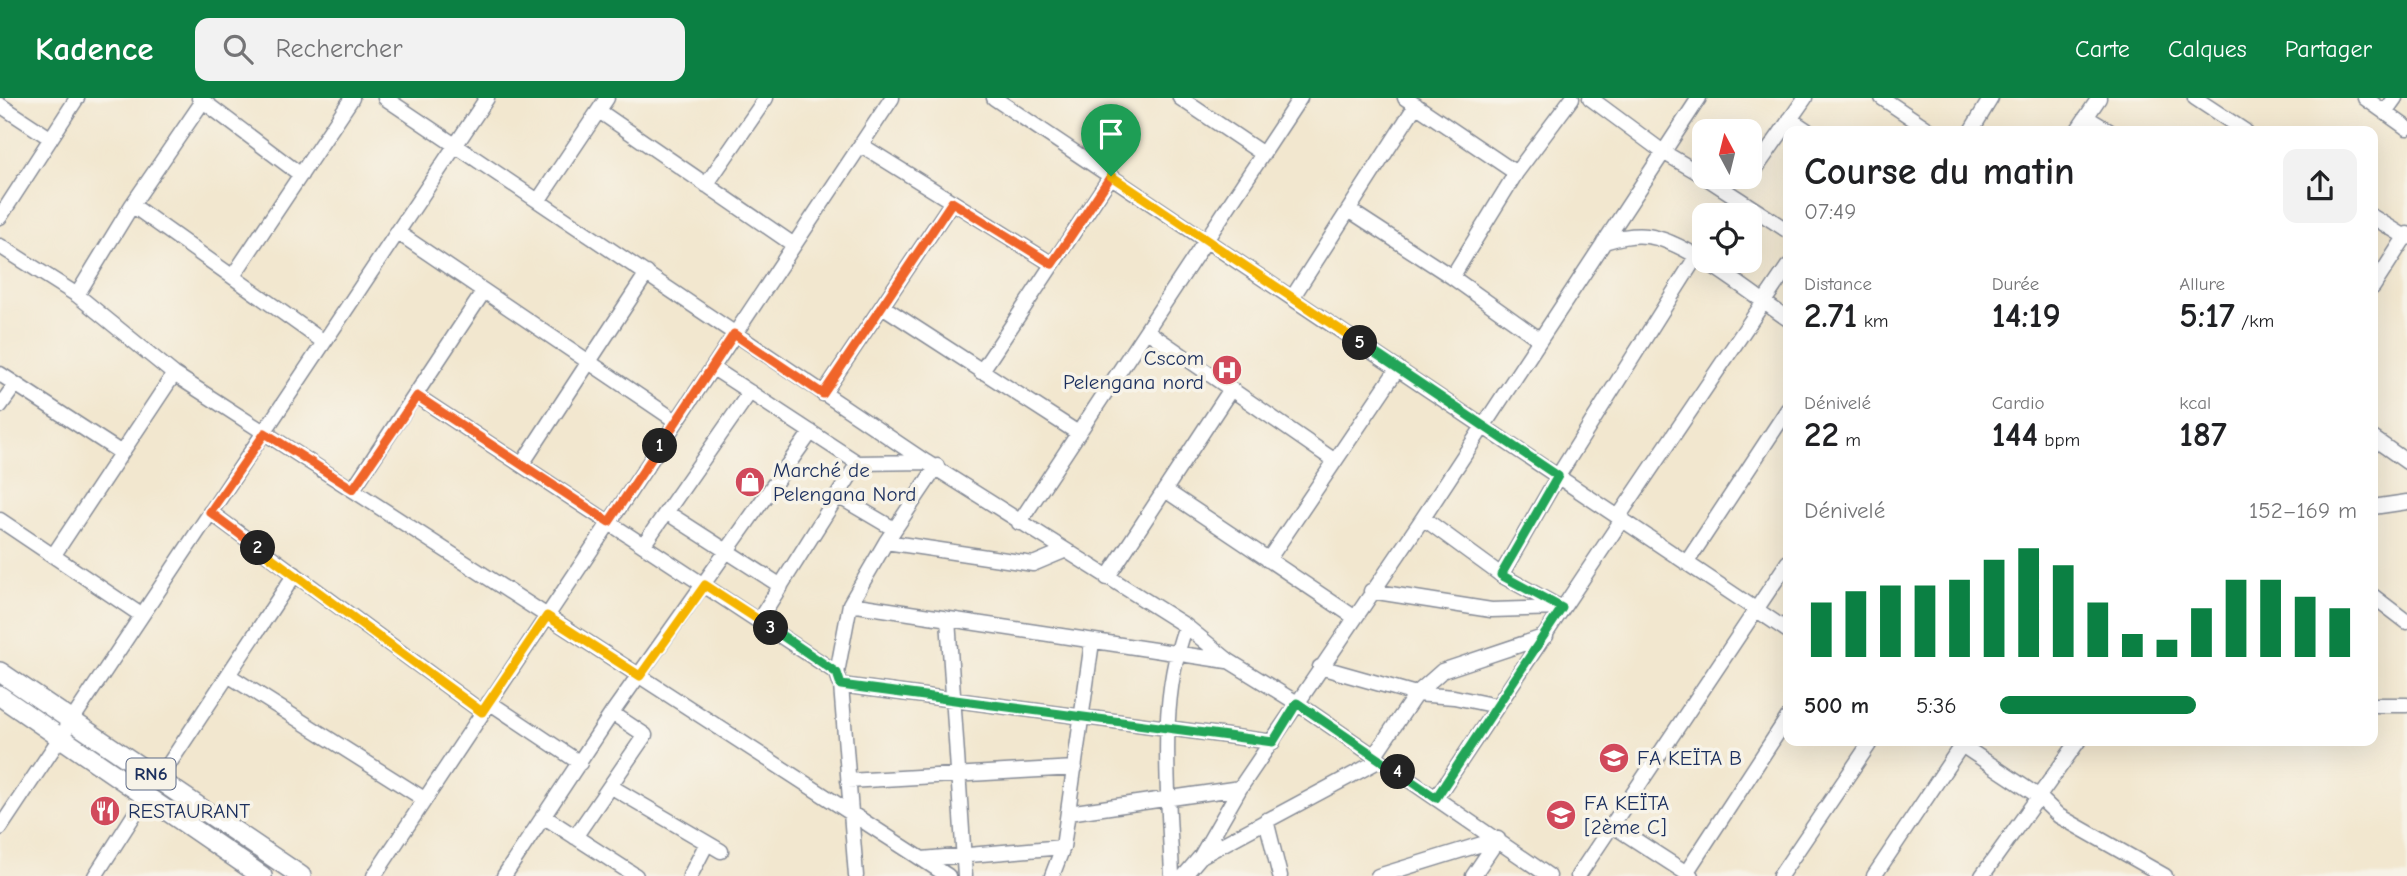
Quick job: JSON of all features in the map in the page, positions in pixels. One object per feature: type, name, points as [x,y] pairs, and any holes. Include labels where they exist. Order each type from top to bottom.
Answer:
[{"type":"highway","name":"RN6","points":[[0,672],[301,876]]},
{"type":"highway","name":"RN6","points":[[0,696],[262,876]]},
{"type":"street","points":[[0,217],[77,98]]},
{"type":"street","points":[[233,276],[352,98]]},
{"type":"street","points":[[385,98],[823,394],[1019,523],[1186,626],[1229,661],[1297,703],[1549,876]]},
{"type":"street","points":[[0,828],[69,720],[265,433],[487,98]]},
{"type":"street","points":[[538,201],[607,98]]},
{"type":"street","points":[[706,185],[766,98]]},
{"type":"street","points":[[374,876],[892,98]]},
{"type":"street","points":[[994,98],[1016,104],[1111,176],[1783,628]]},
{"type":"street","points":[[1180,98],[1263,154]]},
{"type":"street","points":[[1019,523],[1300,98]]},
{"type":"street","points":[[1452,276],[1516,173],[1573,98]]},
{"type":"street","points":[[1590,98],[1663,152],[1692,169]]},
{"type":"street","points":[[1184,876],[1201,856],[1240,788],[1423,518],[1699,98]]},
{"type":"street","points":[[1785,126],[1805,98]]},
{"type":"street","points":[[1882,98],[1924,126]]},
{"type":"street","points":[[1974,126],[1991,98]]},
{"type":"street","points":[[2080,126],[2099,98]]},
{"type":"street","points":[[2365,98],[2407,128]]},
{"type":"street","points":[[2385,112],[2395,98]]},
{"type":"street","points":[[77,295],[201,99],[300,175]]},
{"type":"street","points":[[2200,99],[2238,126]]},
{"type":"street","points":[[1292,298],[1349,209],[1410,102],[1516,173]]},
{"type":"street","points":[[0,105],[50,138]]},
{"type":"street","points":[[599,111],[794,245]]},
{"type":"street","points":[[2086,117],[2101,126]]},
{"type":"street","points":[[1790,119],[1800,126]]},
{"type":"street","points":[[1762,160],[1783,129]]},
{"type":"street","points":[[861,145],[1052,264]]},
{"type":"street","points":[[981,372],[1111,176]]},
{"type":"street","points":[[1725,189],[1783,228]]},
{"type":"street","points":[[1737,196],[1742,189]]},
{"type":"street","points":[[823,394],[952,202]]},
{"type":"street","points":[[132,205],[324,342]]},
{"type":"street","points":[[1349,209],[1452,276],[1539,339]]},
{"type":"street","points":[[2378,220],[2406,237],[2378,279]]},
{"type":"street","points":[[397,232],[676,421]]},
{"type":"street","points":[[1604,242],[1630,235],[1650,236],[1692,255]]},
{"type":"street","points":[[0,246],[77,295],[174,373],[947,876]]},
{"type":"street","points":[[1501,575],[1558,476],[1692,263]]},
{"type":"street","points":[[522,464],[647,273]]},
{"type":"street","points":[[1720,273],[1783,316]]},
{"type":"street","points":[[1436,798],[1546,636],[1621,517],[1783,274]]},
{"type":"street","points":[[353,489],[484,291]]},
{"type":"street","points":[[882,306],[1078,433]]},
{"type":"street","points":[[1147,331],[1335,461]]},
{"type":"street","points":[[713,368],[858,463],[931,464]]},
{"type":"street","points":[[1268,560],[1398,368]]},
{"type":"street","points":[[53,556],[174,373]]},
{"type":"street","points":[[0,374],[120,452]]},
{"type":"street","points":[[0,406],[15,385]]},
{"type":"street","points":[[1107,578],[1231,389]]},
{"type":"street","points":[[644,544],[750,392]]},
{"type":"street","points":[[417,396],[760,620],[839,679],[953,699],[1273,742]]},
{"type":"street","points":[[1687,562],[1783,417]]},
{"type":"street","points":[[504,876],[612,713],[811,432]]},
{"type":"street","points":[[2378,442],[2407,462]]},
{"type":"street","points":[[760,620],[858,463]]},
{"type":"street","points":[[856,876],[839,679],[850,604],[931,464]]},
{"type":"street","points":[[1164,490],[1354,617]]},
{"type":"street","points":[[838,496],[890,536],[1033,564],[1064,551]]},
{"type":"street","points":[[2378,506],[2407,502]]},
{"type":"street","points":[[210,512],[486,707],[580,763]]},
{"type":"street","points":[[666,512],[781,586]]},
{"type":"street","points":[[1423,518],[1501,575],[1562,608]]},
{"type":"street","points":[[0,520],[141,615]]},
{"type":"street","points":[[1578,876],[1783,570]]},
{"type":"street","points":[[159,779],[295,574]]},
{"type":"street","points":[[1371,591],[1491,610],[1562,608]]},
{"type":"street","points":[[2378,600],[2407,622]]},
{"type":"street","points":[[850,604],[1229,661]]},
{"type":"street","points":[[948,619],[965,876]]},
{"type":"street","points":[[1172,876],[1169,728],[1176,653],[1186,626]]},
{"type":"street","points":[[1201,856],[1377,758],[1416,694],[1441,671],[1546,636]]},
{"type":"street","points":[[1052,876],[1063,847],[1092,642]]},
{"type":"street","points":[[1320,667],[1416,694],[1454,697],[1497,706]]},
{"type":"street","points":[[228,675],[424,799]]},
{"type":"street","points":[[2378,705],[2407,705]]},
{"type":"street","points":[[575,836],[645,735],[612,713]]},
{"type":"street","points":[[1612,825],[1688,874],[1783,725]]},
{"type":"street","points":[[1780,876],[1868,746]]},
{"type":"street","points":[[1874,876],[1957,746]]},
{"type":"street","points":[[1966,746],[2038,796],[2059,816],[2165,876]]},
{"type":"street","points":[[1982,876],[2075,746]]},
{"type":"street","points":[[848,781],[1075,768]]},
{"type":"street","points":[[610,786],[721,851]]},
{"type":"street","points":[[1068,813],[1240,788]]},
{"type":"street","points":[[95,876],[145,798]]},
{"type":"street","points":[[543,816],[636,876]]},
{"type":"street","points":[[1266,820],[1280,876]]},
{"type":"street","points":[[1378,876],[1498,839]]},
{"type":"street","points":[[1473,876],[1498,839]]},
{"type":"street","points":[[690,876],[707,843]]},
{"type":"street","points":[[922,859],[1063,847]]},
{"type":"place","name":"Cscom Pelengana nord","points":[[1227,370]]},
{"type":"place","name":"Marché de Pelengana Nord","points":[[750,482]]},
{"type":"place","name":"FA KEÏTA B","points":[[1614,758]]},
{"type":"place","name":"RESTAURANT","points":[[105,811]]},
{"type":"place","name":"FA KEÏTA [2ème C]","points":[[1561,815]]},
{"type":"route","points":[[1111,176],[1558,476],[1501,575],[1562,608],[1546,636],[1436,798],[1297,703],[1273,742],[841,685],[837,673],[705,585],[640,676],[547,616],[482,712],[210,512],[265,433],[353,489],[417,396],[609,522],[734,334],[823,394],[952,202],[1052,264],[1111,176]]}]
